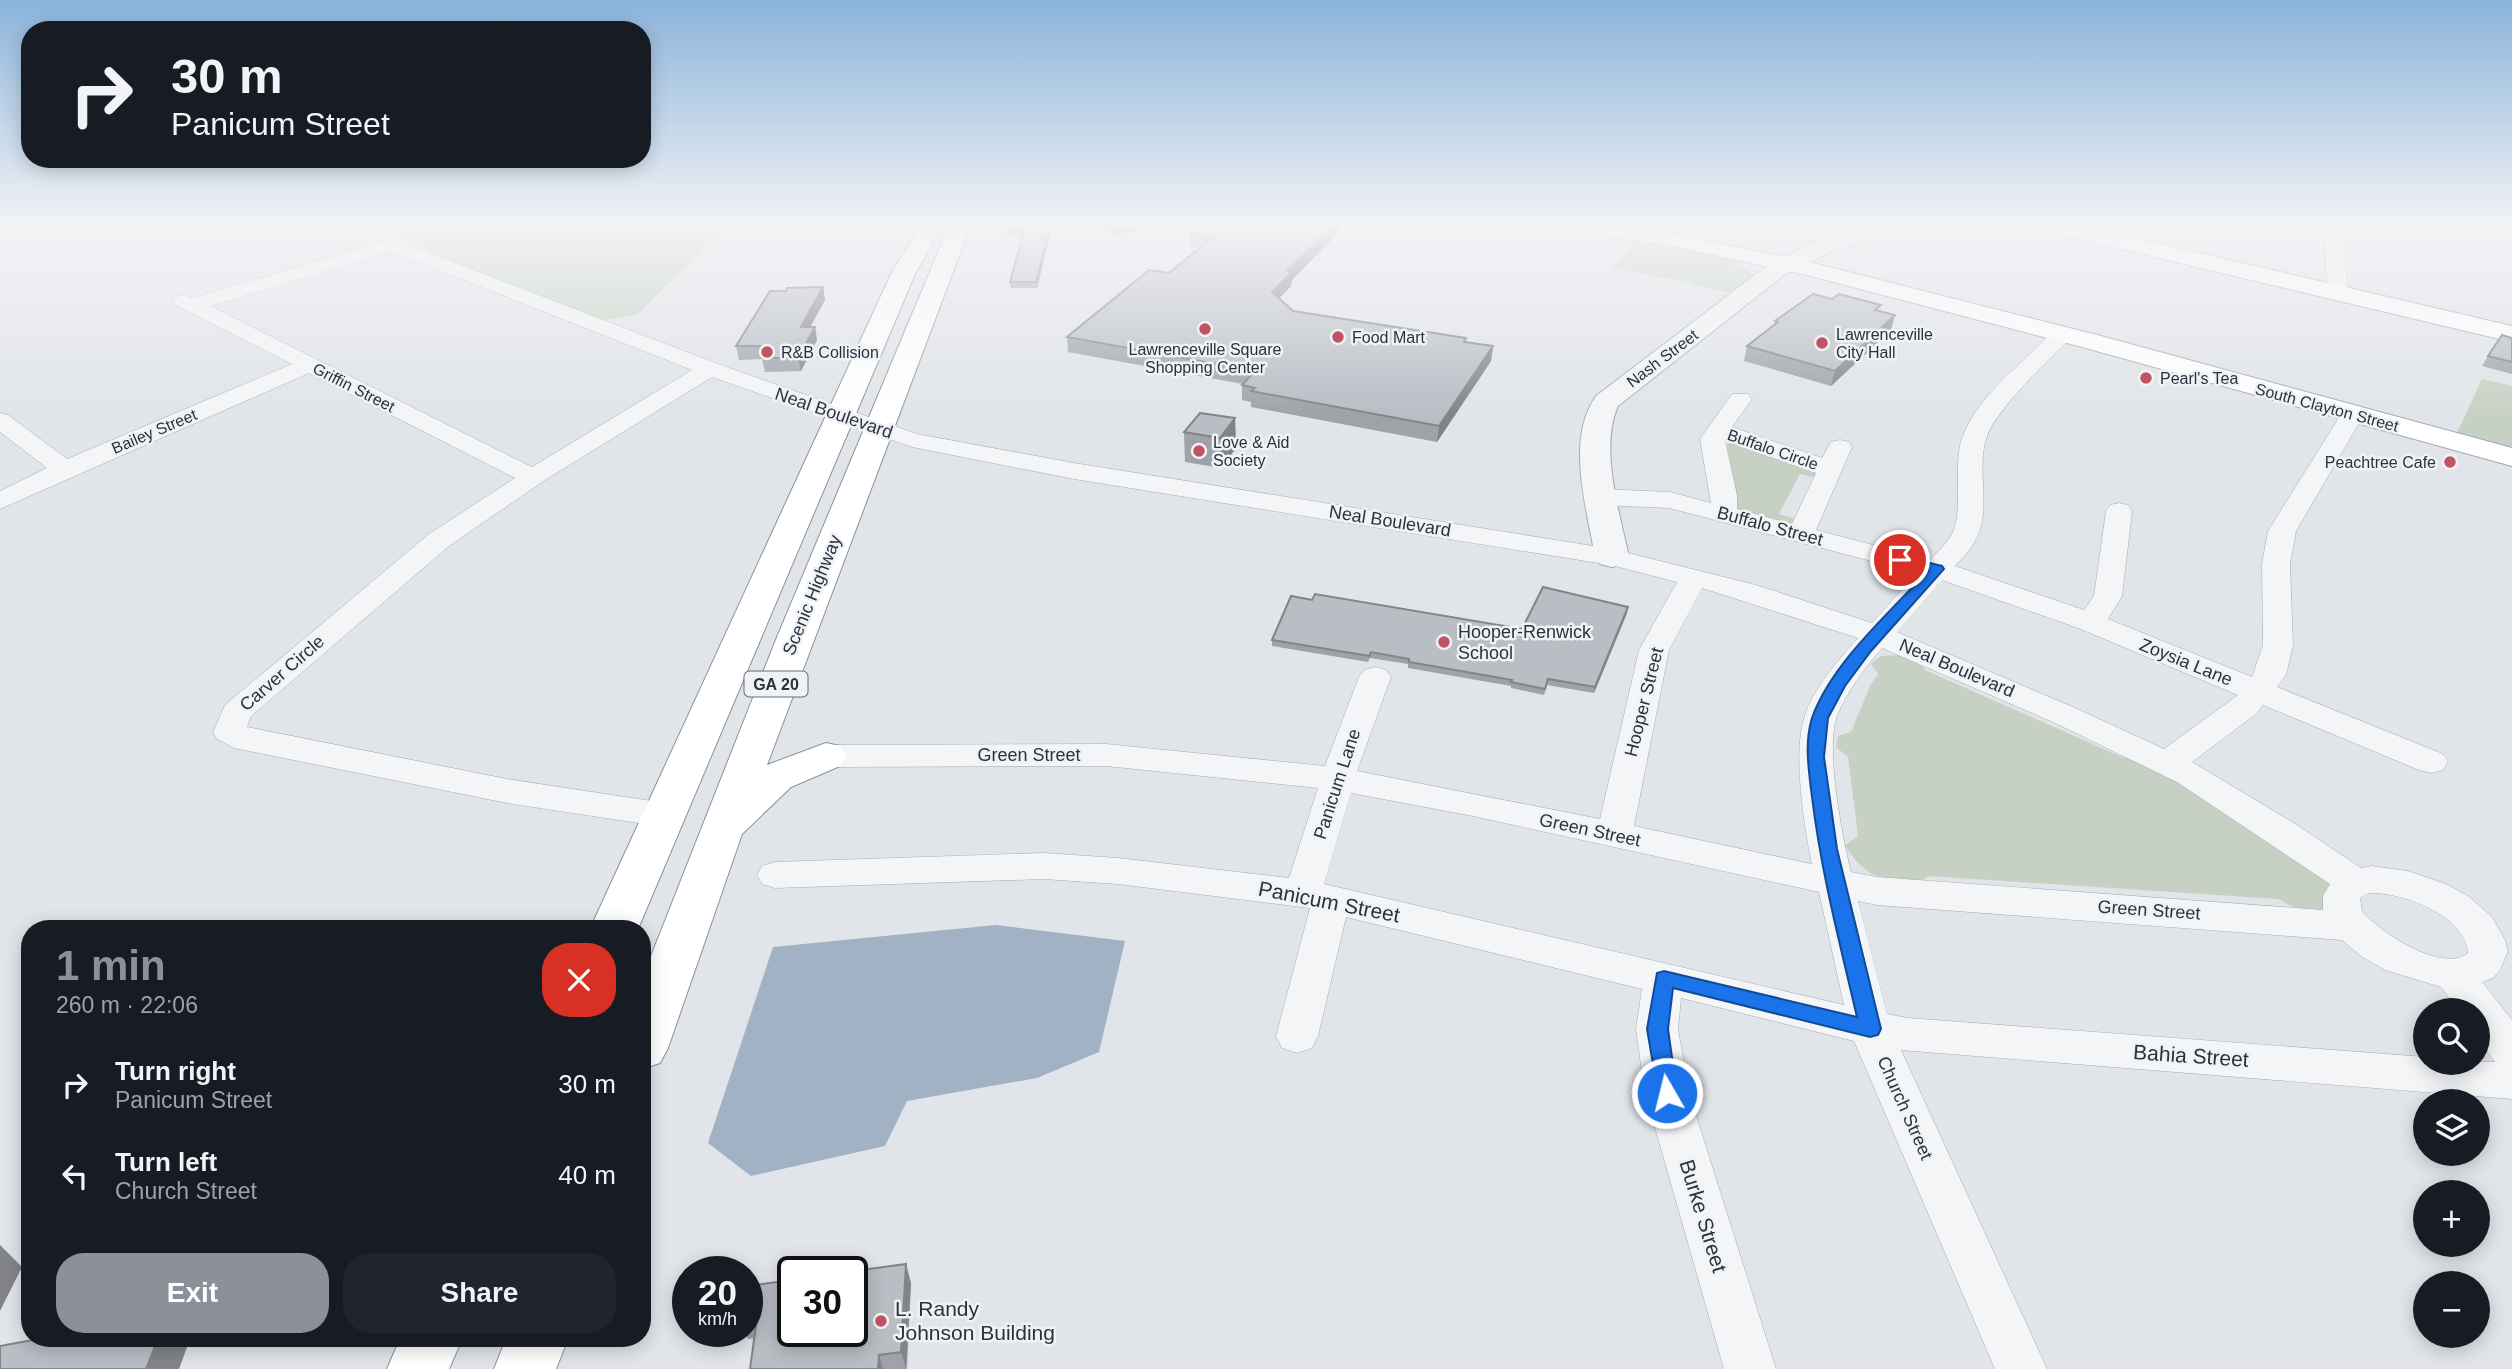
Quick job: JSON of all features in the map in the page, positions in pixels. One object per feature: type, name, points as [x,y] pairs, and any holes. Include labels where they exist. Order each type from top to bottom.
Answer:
[{"type":"main road","name":"GA 20","points":[[618,920],[897,287]]},
{"type":"main road","name":"Scenic Highway","points":[[651,1023],[760,724],[935,287]]},
{"type":"main road","name":"South Clayton Street","points":[[1880,287],[2512,457]]},
{"type":"main road","points":[[2316,287],[2512,334]]},
{"type":"main road","points":[[760,724],[771,739],[785,746],[826,756]]},
{"type":"main road","points":[[720,832],[776,777],[826,756]]},
{"type":"main road","points":[[418,1369],[428,1347]]},
{"type":"main road","points":[[525,1369],[534,1347]]},
{"type":"street","name":"Neal Boulevard","points":[[184,301],[236,287]]},
{"type":"street","name":"Neal Boulevard","points":[[499,287],[710,369],[912,440],[957,450],[1612,557],[1693,576],[1878,635],[2167,763],[2281,832],[2354,882]]},
{"type":"street","name":"Nash Street","points":[[1612,557],[1601,497],[1596,419],[1606,402],[1756,287]]},
{"type":"street","points":[[2338,287],[2338,292]]},
{"type":"street","name":"Griffin Street","points":[[184,301],[533,477]]},
{"type":"street","name":"Church Street","points":[[2021,1369],[1870,1029],[1827,849],[1816,757],[1820,718],[1837,685],[1962,541],[1969,526],[1968,465],[1972,438],[1977,427],[1987,412],[2062,334]]},
{"type":"street","name":"Bailey Street","points":[[0,501],[65,469],[310,365]]},
{"type":"street","name":"Carver Circle","points":[[665,815],[518,794],[246,740],[229,732],[236,712],[439,540],[533,477],[710,369]]},
{"type":"street","name":"Buffalo Circle","points":[[1724,513],[1724,495],[1711,444],[1717,430],[1740,399]]},
{"type":"street","points":[[2167,763],[2245,707],[2270,675],[2278,645],[2276,564],[2282,531],[2353,414]]},
{"type":"street","points":[[0,421],[65,469]]},
{"type":"street","name":"Buffalo Circle","points":[[1717,430],[1835,458],[1800,535]]},
{"type":"street","name":"Buffalo Street","points":[[1601,497],[1670,500],[1937,569]]},
{"type":"street","points":[[2089,622],[2103,608],[2108,596],[2119,512]]},
{"type":"street","name":"Zoysia Lane","points":[[1937,569],[2089,622],[2431,762]]},
{"type":"street","name":"Hooper Street","points":[[1614,836],[1638,712],[1654,650],[1693,576]]},
{"type":"street","name":"Panicum Lane","points":[[1297,1035],[1337,779],[1376,677]]},
{"type":"street","name":"Green Street","points":[[826,756],[1106,755],[1212,764],[1337,779],[1474,804],[1877,891],[2352,926]]},
{"type":"street","name":"Panicum Street","points":[[775,875],[1044,866],[1118,871],[1317,896],[1870,1029]]},
{"type":"street","points":[[2371,879],[2393,880],[2441,898],[2496,928],[2488,942],[2490,955],[2484,965],[2472,971],[2454,974],[2409,964],[2367,940],[2342,912],[2340,899],[2344,889],[2354,882],[2371,879]]},
{"type":"street","points":[[2454,974],[2512,1052]]},
{"type":"street","name":"Burke Street","points":[[1664,978],[1657,1029],[1667,1093],[1749,1369]]},
{"type":"street","name":"Bahia Street","points":[[1870,1029],[1908,1035],[2512,1081]]},
{"type":"green space","points":[[517,287],[665,287],[637,315],[602,320]]},
{"type":"green space","points":[[1700,287],[1740,287],[1734,293]]},
{"type":"green space","points":[[2482,379],[2512,386],[2512,448],[2457,433]]},
{"type":"green space","points":[[1732,442],[1819,470],[1817,478],[1800,474],[1779,514],[1798,520],[1791,528],[1736,513],[1723,447]]},
{"type":"green space","points":[[1900,655],[1919,661],[1925,670],[2124,758],[2145,762],[2171,772],[2200,788],[2332,880],[2327,908],[2320,913],[2297,909],[2278,899],[1928,876],[1920,882],[1884,878],[1868,871],[1845,845],[1858,836],[1848,757],[1836,747],[1838,736],[1851,732],[1870,686],[1878,674],[1871,664],[1881,656]]},
{"type":"water","points":[[996,925],[1125,941],[1099,1052],[1037,1078],[907,1101],[885,1146],[751,1176],[708,1143],[773,947]]},
{"type":"building","points":[[823,287],[801,327],[815,327],[798,358],[762,358],[769,346],[736,346],[770,291]]},
{"type":"building","name":"Lawrenceville Square Shopping Center","points":[[1128,287],[1277,287],[1272,292],[1293,311],[1466,338],[1464,342],[1493,346],[1439,426],[1251,391],[1255,388],[1242,385],[1255,371],[1067,337]]},
{"type":"building","name":"Lawrenceville City Hall","points":[[1813,294],[1832,299],[1839,294],[1881,305],[1875,310],[1895,315],[1835,371],[1747,346],[1778,322],[1775,321]]},
{"type":"building","points":[[2502,335],[2512,338],[2512,362],[2488,356]]},
{"type":"building","points":[[1200,413],[1235,418],[1220,438],[1184,432]]},
{"type":"building","name":"Hooper-Renwick School","points":[[1543,587],[1628,607],[1595,687],[1548,679],[1545,689],[1371,652],[1369,656],[1272,640],[1291,596],[1312,600],[1315,594],[1522,629]]},
{"type":"building","points":[[906,1264],[901,1352],[879,1355],[878,1369],[750,1369],[753,1347],[763,1347],[763,1284],[777,1282],[777,1347],[868,1347],[868,1269]]},
{"type":"building","points":[[21,1342],[21,1347],[155,1347],[146,1369],[0,1369],[0,1346]]},
{"type":"place","name":"Lawrenceville Square Shopping Center","points":[[1205,329]]},
{"type":"place","name":"Food Mart","points":[[1338,337]]},
{"type":"place","name":"Lawrenceville City Hall","points":[[1822,343]]},
{"type":"place","name":"R&B Collision","points":[[767,352]]},
{"type":"place","name":"Pearl's Tea","points":[[2146,378]]},
{"type":"place","name":"Love & Aid Society","points":[[1199,451]]},
{"type":"place","name":"Peachtree Cafe","points":[[2450,462]]},
{"type":"place","name":"Hooper-Renwick School","points":[[1444,642]]},
{"type":"place","name":"L. Randy Johnson Building","points":[[881,1321]]},
{"type":"route","points":[[1667,1093],[1657,1029],[1664,978],[1870,1029],[1827,849],[1816,757],[1820,718],[1837,685],[1866,648],[1937,569],[1900,560]]}]
